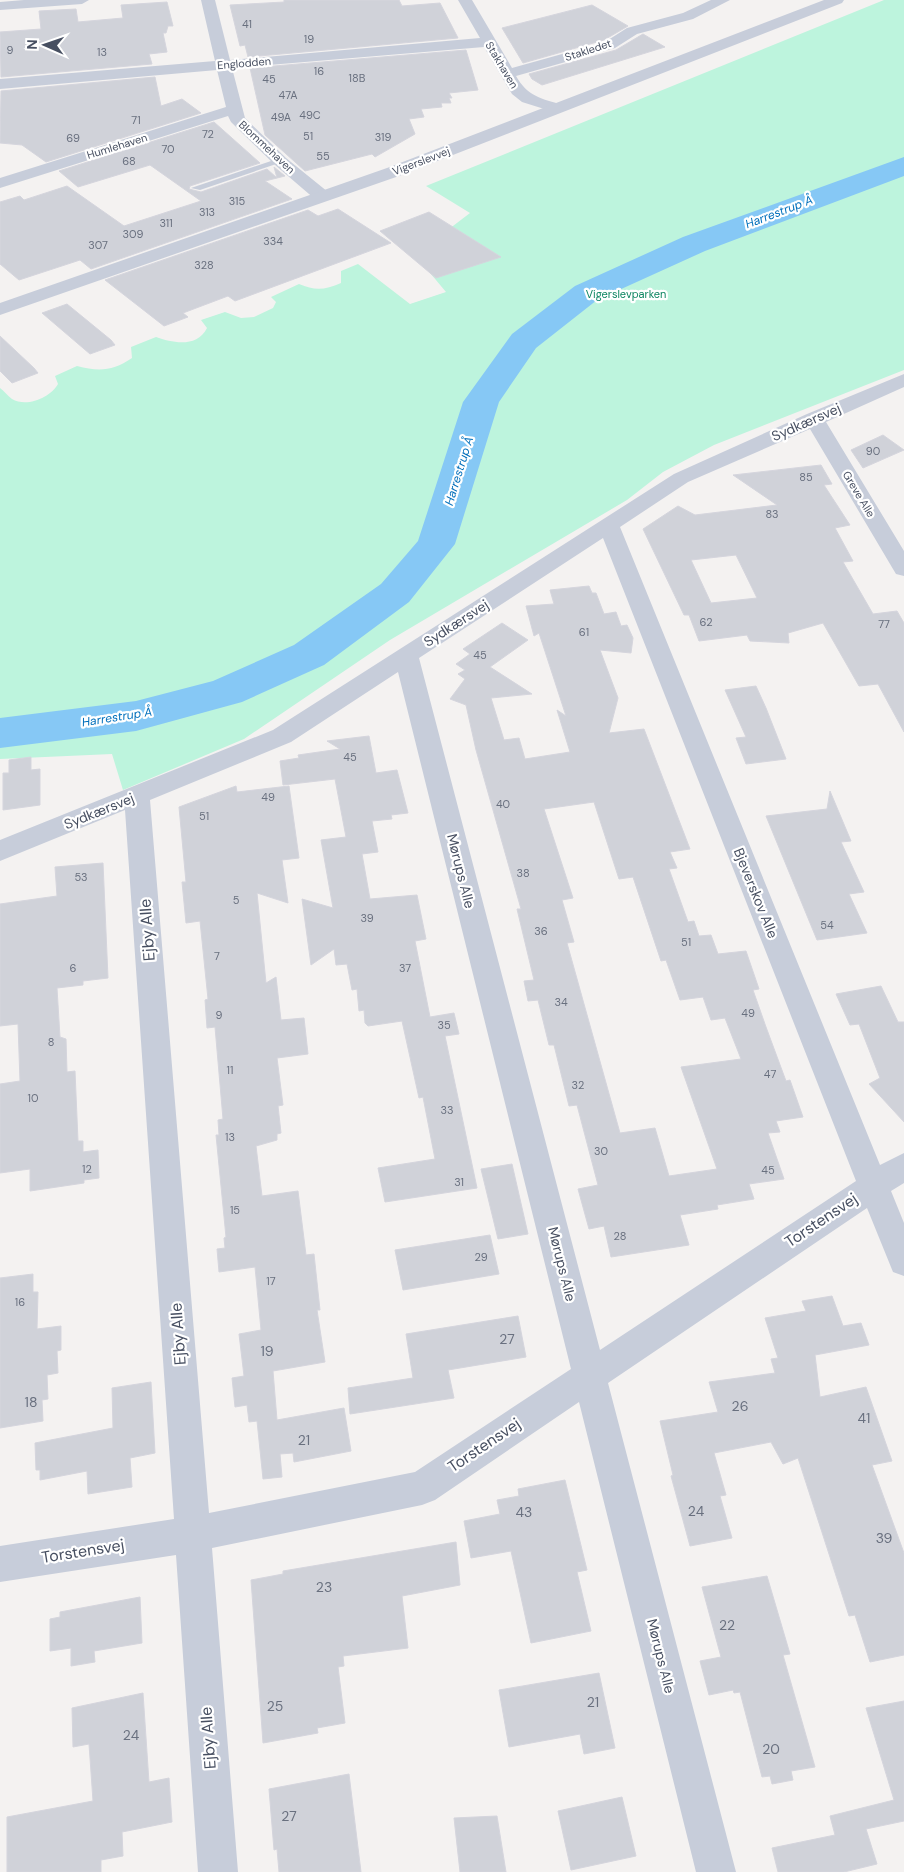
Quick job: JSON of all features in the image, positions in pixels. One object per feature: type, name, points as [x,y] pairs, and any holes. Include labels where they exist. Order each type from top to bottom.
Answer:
[{"type":"street","points":[[0,6],[82,0]]},
{"type":"street","name":"Blommehaven","points":[[208,0],[237,119],[280,161],[322,196]]},
{"type":"street","name":"Stakhaven","points":[[465,0],[516,91],[527,99],[558,108]]},
{"type":"street","name":"Stakledet","points":[[508,74],[610,45],[632,31],[688,16],[723,0]]},
{"type":"street","name":"Vigerslevvej","points":[[0,309],[393,172],[837,0]]},
{"type":"street","name":"Englodden","points":[[0,84],[487,42]]},
{"type":"street","name":"Humlehaven","points":[[0,183],[235,109]]},
{"type":"street","name":"Sydkærsvej","points":[[0,851],[282,736],[681,478],[904,380]]},
{"type":"street","name":"Greve Alle","points":[[814,418],[904,569]]},
{"type":"street","name":"Bjeverskov Alle","points":[[608,525],[904,1262]]},
{"type":"street","name":"Mørups Alle","points":[[406,655],[716,1872]]},
{"type":"street","name":"Ejby Alle","points":[[136,795],[218,1872]]},
{"type":"street","name":"Torstensvej","points":[[0,1564],[193,1534],[422,1488],[904,1166]]},
{"type":"lane","points":[[196,188],[280,161]]},
{"type":"green space","name":"Vigerslevparken","points":[[884,0],[904,0],[904,370],[714,445],[663,472],[627,500],[390,640],[244,739],[123,790],[112,754],[0,759],[0,388],[12,399],[18,401],[31,402],[38,400],[55,389],[58,384],[55,376],[77,366],[99,370],[118,366],[132,358],[131,347],[156,337],[177,342],[197,339],[207,328],[201,320],[225,312],[241,318],[254,317],[273,308],[276,302],[271,297],[299,284],[315,289],[341,283],[341,271],[358,264],[410,304],[446,292],[415,255],[470,213],[426,186]]},
{"type":"building","points":[[284,0],[399,0],[402,6],[440,3],[458,38],[248,57],[245,45],[240,46],[230,5],[284,2]]},
{"type":"building","points":[[167,2],[173,26],[168,26],[166,33],[163,33],[167,52],[149,54],[152,64],[1,77],[0,32],[41,29],[39,11],[76,9],[78,22],[123,18],[121,5]]},
{"type":"building","points":[[592,5],[628,26],[604,40],[523,63],[502,28]]},
{"type":"building","points":[[643,34],[665,47],[542,85],[532,79],[529,74],[616,50]]},
{"type":"building","points":[[466,50],[478,90],[449,93],[452,98],[449,98],[451,103],[441,103],[442,107],[421,109],[424,117],[409,119],[415,134],[375,157],[372,154],[305,171],[265,135],[250,68]]},
{"type":"building","points":[[155,77],[161,106],[182,99],[201,113],[46,162],[22,145],[0,143],[1,91]]},
{"type":"building","points":[[214,122],[260,163],[190,186],[189,189],[201,192],[267,169],[277,178],[265,181],[292,199],[91,269],[80,260],[19,280],[0,264],[0,202],[20,196],[24,200],[67,186],[124,226],[201,201],[150,165],[78,187],[59,171]]},
{"type":"building","points":[[274,167],[285,176],[277,178]]},
{"type":"building","points":[[338,209],[391,243],[235,301],[228,296],[183,313],[188,317],[164,326],[105,280],[308,210],[318,216]]},
{"type":"building","points":[[429,212],[501,257],[436,278],[380,231]]},
{"type":"building","points":[[67,304],[115,345],[90,354],[42,313]]},
{"type":"building","points":[[0,336],[38,373],[12,383],[0,371]]},
{"type":"building","points":[[883,435],[904,450],[863,468],[851,450]]},
{"type":"building","points":[[821,465],[832,484],[824,485],[850,525],[835,528],[853,561],[843,562],[873,614],[897,611],[904,623],[904,732],[878,684],[859,686],[823,623],[788,633],[789,643],[750,641],[747,635],[699,641],[689,615],[684,615],[643,529],[678,506],[695,515],[777,505],[733,475]],"holes":[[[736,555],[757,598],[711,603],[691,560]]]},
{"type":"building","points":[[589,586],[592,593],[596,593],[604,614],[616,612],[621,626],[627,625],[633,638],[631,653],[600,650],[618,698],[609,733],[644,729],[690,849],[670,852],[677,868],[669,869],[688,922],[694,921],[699,936],[711,935],[718,954],[746,951],[759,989],[753,990],[786,1081],[790,1080],[803,1117],[776,1121],[780,1132],[768,1133],[784,1179],[749,1184],[754,1199],[717,1205],[718,1209],[680,1215],[689,1245],[611,1257],[604,1226],[589,1229],[578,1189],[598,1185],[577,1105],[569,1106],[554,1045],[549,1045],[538,1000],[528,1001],[524,981],[534,980],[517,909],[521,909],[476,750],[466,705],[450,699],[465,679],[458,674],[465,670],[456,664],[470,654],[463,649],[502,623],[528,640],[490,667],[532,694],[491,698],[504,740],[519,738],[525,759],[570,752],[557,710],[566,716],[539,633],[534,636],[526,606],[554,604],[550,590]],"holes":[[[594,802],[619,879],[633,877],[661,961],[666,960],[680,1000],[703,997],[711,1020],[725,1018],[741,1059],[681,1067],[717,1169],[669,1176],[655,1128],[620,1133],[567,943],[574,942],[562,900],[573,898],[544,809]]]},
{"type":"building","points":[[756,686],[786,759],[746,764],[736,738],[746,737],[725,690]]},
{"type":"building","points":[[369,736],[376,773],[397,770],[408,813],[391,815],[392,819],[372,821],[378,852],[362,854],[370,899],[417,895],[426,939],[415,941],[430,1017],[454,1013],[459,1034],[445,1036],[477,1188],[385,1202],[378,1168],[435,1159],[423,1097],[419,1098],[402,1021],[368,1026],[365,1023],[364,1010],[359,1011],[357,989],[352,990],[347,964],[336,965],[334,949],[311,965],[302,899],[333,908],[321,840],[346,837],[335,779],[283,785],[280,761],[299,758],[298,755],[340,749],[327,741]]},
{"type":"building","points":[[31,757],[31,770],[40,769],[40,805],[3,810],[3,773],[9,773],[9,760]]},
{"type":"building","points":[[236,786],[237,792],[289,786],[299,858],[282,860],[288,903],[257,893],[266,983],[276,977],[281,1020],[304,1018],[308,1054],[277,1058],[283,1105],[278,1106],[281,1133],[277,1134],[277,1140],[256,1146],[262,1196],[298,1191],[306,1255],[314,1254],[320,1310],[317,1310],[325,1362],[273,1371],[277,1420],[344,1408],[351,1451],[294,1462],[293,1453],[280,1454],[282,1477],[263,1479],[257,1421],[249,1422],[247,1405],[235,1407],[232,1378],[244,1376],[239,1334],[261,1330],[255,1267],[219,1272],[217,1249],[225,1248],[224,1238],[226,1237],[216,1135],[219,1135],[218,1120],[223,1119],[215,1027],[207,1028],[205,1000],[208,999],[200,921],[186,923],[182,882],[186,882],[179,807]]},
{"type":"building","points":[[830,791],[851,841],[841,842],[864,892],[849,894],[867,933],[817,940],[766,816],[827,809]]},
{"type":"building","points":[[103,863],[108,978],[83,981],[83,985],[57,988],[60,1037],[66,1039],[67,1072],[75,1071],[78,1141],[83,1141],[83,1152],[98,1150],[99,1178],[84,1180],[84,1183],[30,1191],[30,1169],[0,1173],[0,1084],[20,1081],[18,1024],[0,1026],[0,904],[57,896],[55,867]]},
{"type":"building","points":[[881,986],[898,1022],[904,1022],[904,1122],[869,1084],[880,1078],[859,1024],[850,1025],[836,994]]},
{"type":"building","points":[[512,1164],[528,1234],[498,1239],[481,1169]]},
{"type":"building","points":[[490,1235],[499,1274],[403,1290],[395,1250]]},
{"type":"building","points":[[33,1274],[33,1292],[38,1292],[37,1329],[61,1326],[61,1350],[57,1351],[58,1373],[47,1375],[48,1399],[42,1400],[43,1421],[0,1428],[0,1278]]},
{"type":"building","points":[[832,1296],[843,1326],[861,1323],[869,1345],[815,1355],[820,1397],[866,1387],[892,1461],[872,1465],[904,1553],[904,1655],[870,1662],[855,1615],[849,1616],[798,1458],[783,1464],[771,1442],[714,1453],[726,1495],[720,1496],[732,1538],[690,1546],[671,1476],[673,1475],[660,1421],[718,1412],[709,1382],[775,1373],[771,1359],[778,1358],[765,1318],[806,1311],[802,1301]]},
{"type":"building","points":[[518,1316],[526,1357],[448,1370],[454,1398],[350,1414],[348,1388],[413,1378],[406,1334]]},
{"type":"building","points":[[151,1382],[155,1453],[130,1458],[132,1487],[88,1494],[87,1471],[40,1480],[40,1470],[36,1470],[35,1443],[113,1428],[112,1388]]},
{"type":"building","points":[[565,1480],[587,1570],[577,1572],[591,1631],[531,1643],[511,1551],[471,1558],[464,1521],[500,1514],[497,1500],[519,1496],[518,1489]]},
{"type":"building","points":[[456,1542],[460,1585],[402,1596],[408,1648],[343,1656],[344,1666],[338,1667],[345,1723],[317,1728],[318,1733],[263,1743],[251,1580],[283,1574],[283,1571]]},
{"type":"building","points":[[767,1576],[790,1654],[783,1655],[815,1767],[791,1771],[793,1780],[772,1784],[770,1776],[762,1777],[740,1692],[734,1693],[733,1690],[709,1695],[700,1661],[721,1657],[702,1587]]},
{"type":"building","points":[[140,1597],[142,1643],[94,1651],[95,1662],[71,1666],[71,1648],[50,1651],[50,1619],[60,1617],[60,1612]]},
{"type":"building","points":[[599,1673],[615,1748],[584,1754],[580,1734],[509,1747],[499,1690]]},
{"type":"building","points":[[143,1693],[149,1782],[169,1778],[172,1822],[122,1832],[123,1856],[101,1860],[101,1872],[7,1872],[7,1817],[93,1801],[89,1744],[73,1747],[72,1708]]},
{"type":"building","points":[[904,1701],[904,1821],[866,1829],[877,1864],[844,1872],[778,1872],[772,1848],[835,1835],[830,1816],[894,1800],[866,1708]]},
{"type":"building","points":[[349,1774],[361,1872],[279,1872],[277,1849],[274,1850],[269,1789]]},
{"type":"building","points":[[622,1797],[636,1856],[571,1870],[558,1811]]},
{"type":"building","points":[[497,1816],[506,1872],[460,1872],[454,1818]]},
{"type":"waterway","name":"Harrestrup Å","points":[[0,733],[136,716],[227,692],[309,655],[395,593],[436,544],[481,402],[524,341],[586,293],[694,244],[904,166]]}]
